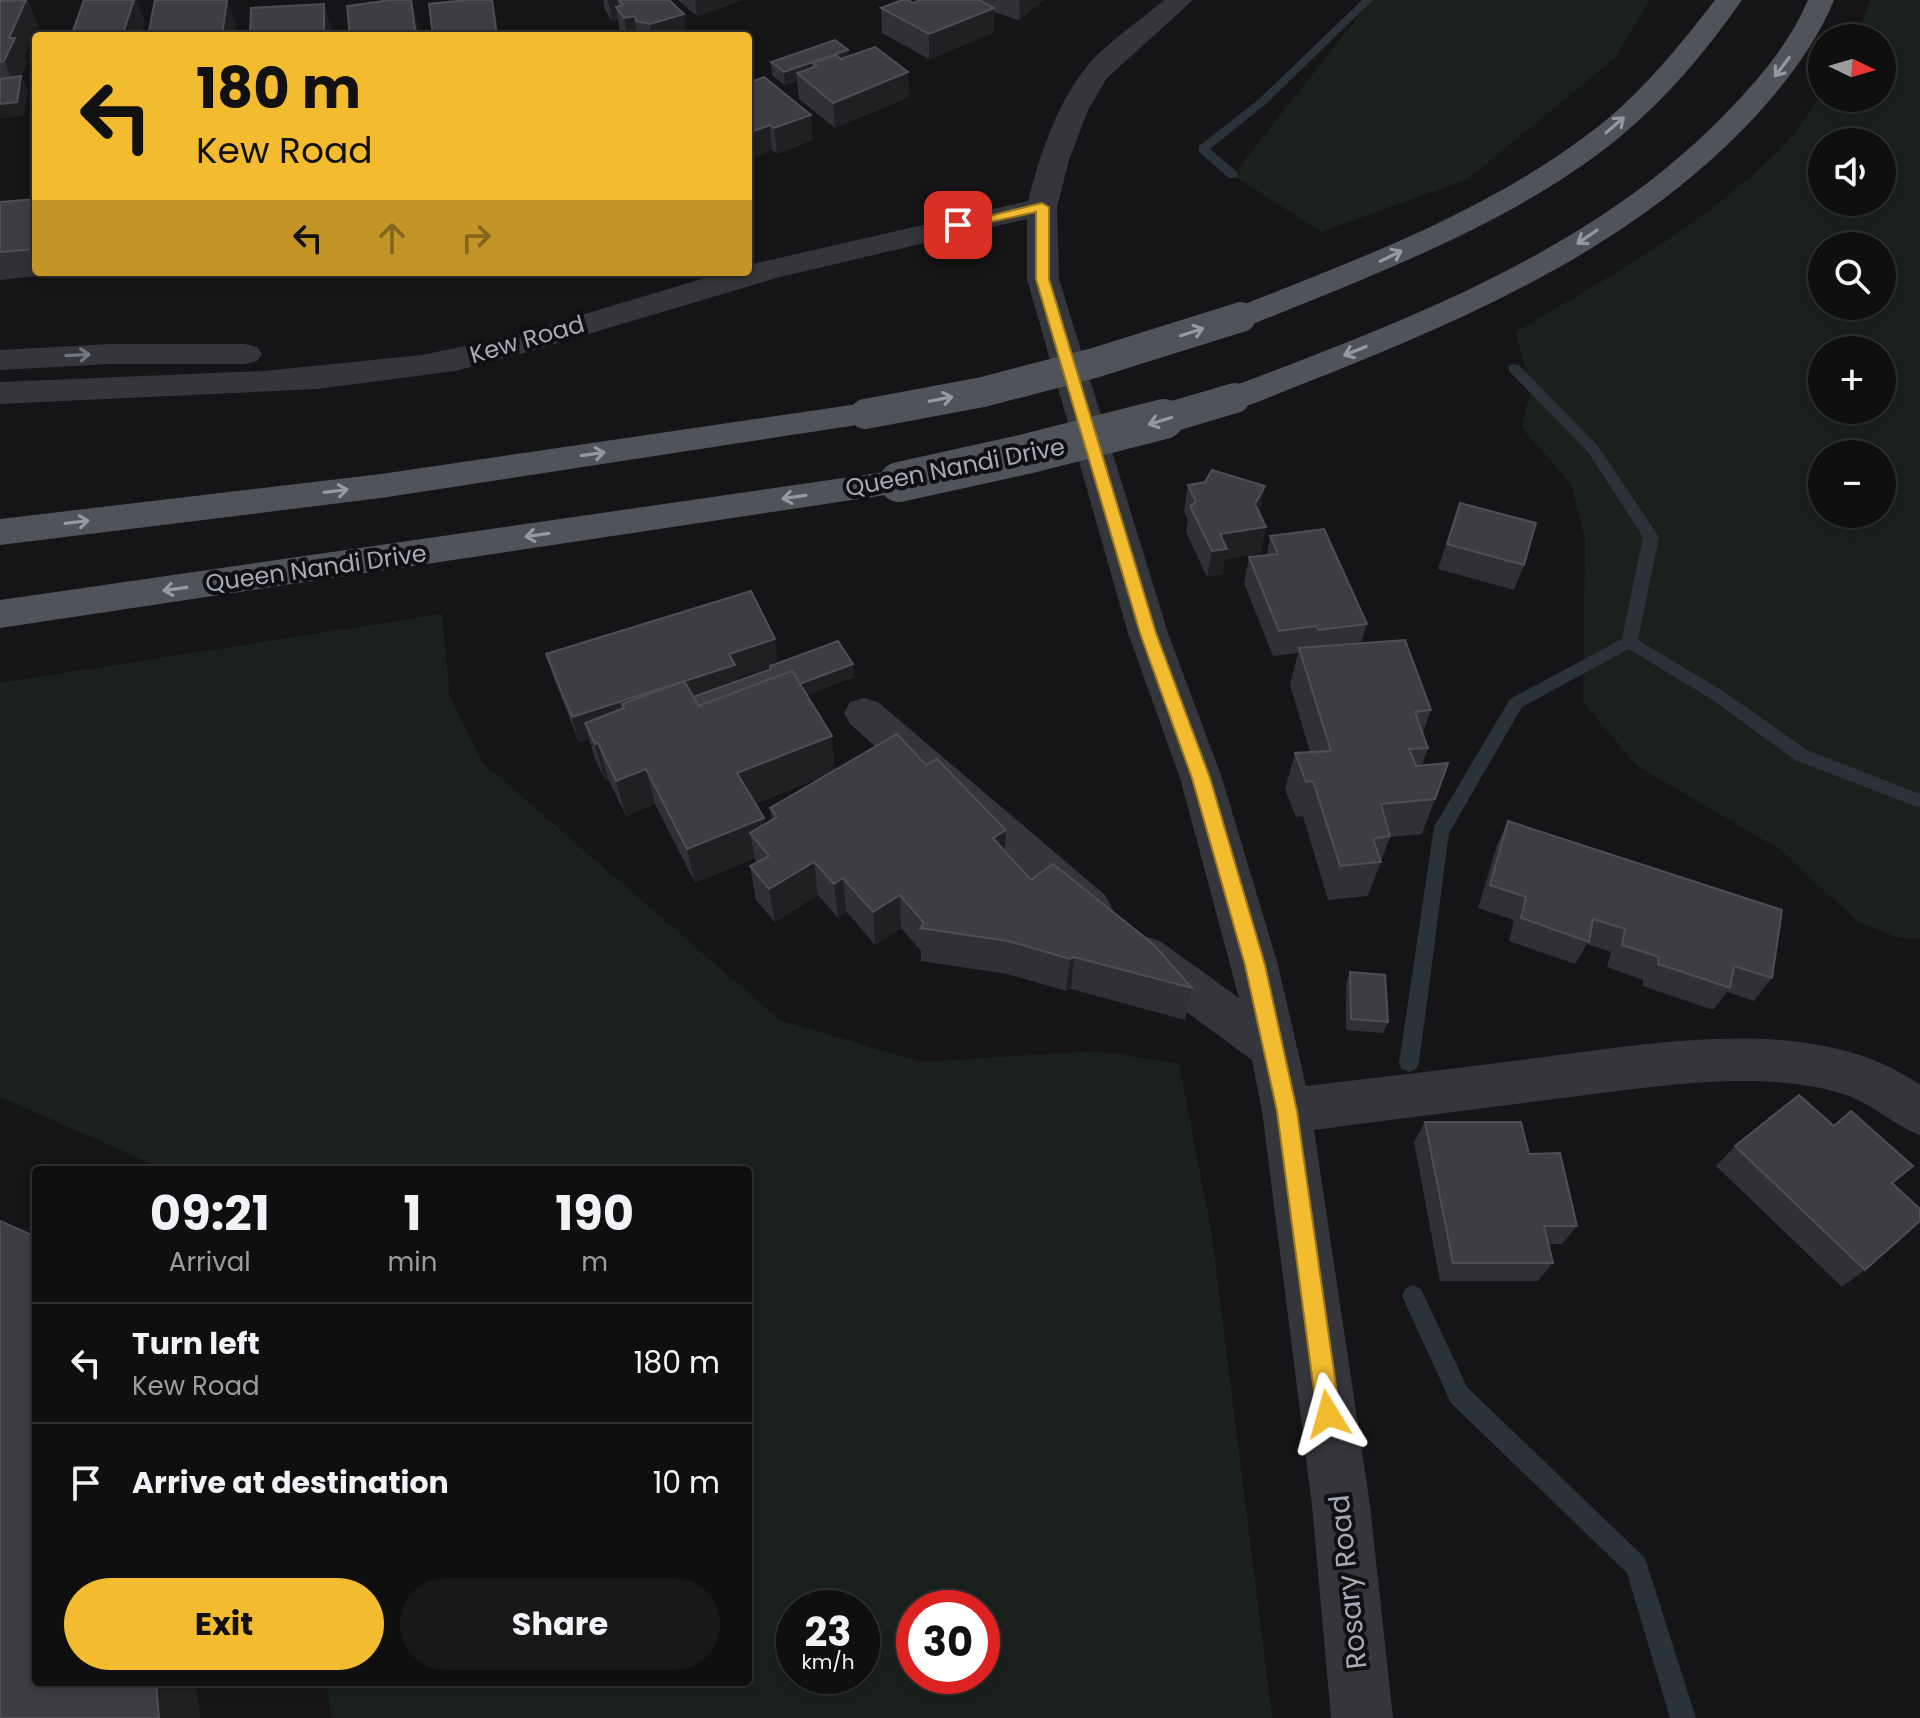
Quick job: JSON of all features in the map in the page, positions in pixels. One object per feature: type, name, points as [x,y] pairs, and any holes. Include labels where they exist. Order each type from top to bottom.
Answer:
[{"type":"main road","points":[[0,532],[381,486],[865,414],[983,392],[1094,363],[1241,317],[1384,260],[1525,189],[1610,131],[1678,67],[1729,0]]},
{"type":"main road","name":"Queen Nandi Drive","points":[[0,614],[899,482],[1029,456],[1129,431],[1235,398],[1426,323],[1556,258],[1669,182],[1736,123],[1786,63],[1821,0]]},
{"type":"street","name":"Rosary Road","points":[[1180,0],[1096,73],[1074,110],[1054,160],[1042,207],[1043,279],[1148,633],[1201,778],[1238,901],[1287,1111],[1341,1505],[1362,1718]]},
{"type":"street","name":"Kew Road","points":[[752,275],[844,251],[1042,207]]},
{"type":"street","name":"Kew Road","points":[[0,393],[318,379],[424,366],[498,350],[749,276]]},
{"type":"street","points":[[0,360],[110,354],[242,353],[287,358],[318,379]]},
{"type":"street","points":[[864,713],[1130,944],[1273,1048]]},
{"type":"street","points":[[1287,1111],[1696,1060],[1788,1063],[1851,1074],[1892,1093],[1920,1113]]},
{"type":"shaded area","points":[[1371,0],[1650,0],[1615,58],[1468,179],[1321,232],[1233,175]]},
{"type":"shaded area","points":[[1870,0],[1920,0],[1920,940],[1893,936],[1857,921],[1779,849],[1637,766],[1583,702],[1585,540],[1571,484],[1521,427],[1531,390],[1516,332],[1692,223],[1756,172],[1810,112],[1896,112],[1896,24],[1861,24]]},
{"type":"shaded area","points":[[442,614],[450,697],[482,762],[780,1020],[921,1062],[1098,1051],[1179,1064],[1211,1229],[1272,1718],[331,1718],[327,1686],[752,1686],[752,1166],[157,1166],[0,1097],[0,683]]},
{"type":"building","points":[[26,0],[9,38],[15,38],[4,61],[0,62],[0,1]]},
{"type":"building","points":[[84,0],[134,0],[123,32],[72,32]]},
{"type":"building","points":[[155,0],[227,0],[223,32],[149,32]]},
{"type":"building","points":[[411,0],[415,32],[350,32],[347,6]]},
{"type":"building","points":[[492,0],[496,32],[432,32],[429,4]]},
{"type":"building","points":[[619,0],[669,0],[684,14],[650,24],[637,21],[634,16],[624,18],[616,7],[623,5]]},
{"type":"building","points":[[902,0],[913,3],[920,0],[979,0],[994,8],[929,34],[881,8]]},
{"type":"building","points":[[324,4],[324,32],[250,32],[251,8]]},
{"type":"building","points":[[835,40],[848,50],[784,72],[771,62]]},
{"type":"building","points":[[875,47],[908,72],[833,103],[797,73],[817,66],[812,63],[836,55],[841,59]]},
{"type":"building","points":[[21,76],[17,102],[0,104],[0,79]]},
{"type":"building","points":[[764,77],[811,115],[774,128],[770,125],[752,132],[752,82]]},
{"type":"building","points":[[32,199],[32,249],[0,252],[0,202]]},
{"type":"building","points":[[1212,470],[1265,486],[1255,504],[1266,527],[1220,534],[1227,549],[1212,551],[1190,506],[1196,502],[1188,485],[1205,482]]},
{"type":"building","points":[[1460,503],[1536,523],[1524,565],[1447,544]]},
{"type":"building","points":[[1324,529],[1367,624],[1279,631],[1249,557],[1278,554],[1270,536]]},
{"type":"building","points":[[751,591],[775,639],[729,654],[735,665],[572,717],[546,654]]},
{"type":"building","points":[[1405,640],[1431,710],[1415,712],[1428,748],[1409,749],[1416,766],[1448,763],[1435,799],[1381,804],[1390,836],[1373,839],[1381,862],[1340,866],[1313,781],[1306,782],[1295,753],[1331,751],[1299,648]]},
{"type":"building","points":[[838,641],[853,664],[799,684],[792,671],[699,706],[693,697],[771,669],[770,666]]},
{"type":"building","points":[[792,671],[832,736],[737,773],[764,818],[687,849],[646,769],[616,781],[585,723],[624,708],[622,704],[684,681],[699,706]]},
{"type":"building","points":[[897,734],[926,765],[937,759],[1006,830],[993,838],[1031,880],[1053,864],[1153,944],[1192,988],[1008,941],[920,928],[924,923],[900,895],[873,912],[843,878],[834,884],[814,862],[769,889],[750,866],[769,856],[750,833],[777,817],[770,808]]},
{"type":"building","points":[[1508,821],[1782,910],[1772,978],[1734,966],[1730,988],[1658,964],[1659,957],[1622,945],[1625,929],[1593,919],[1589,942],[1521,918],[1526,897],[1490,885]]},
{"type":"building","points":[[1350,972],[1385,975],[1388,1022],[1351,1019]]},
{"type":"building","points":[[1799,1095],[1834,1126],[1851,1111],[1913,1166],[1892,1183],[1920,1209],[1920,1221],[1865,1270],[1735,1146]]},
{"type":"building","points":[[1425,1122],[1521,1122],[1529,1154],[1560,1153],[1577,1226],[1544,1226],[1553,1263],[1453,1263]]},
{"type":"building","points":[[0,1221],[32,1235],[32,1686],[156,1686],[159,1718],[0,1718]]},
{"type":"waterway","points":[[1233,175],[1203,149],[1262,102],[1368,0]]},
{"type":"waterway","points":[[1514,368],[1593,449],[1651,537],[1629,642]]},
{"type":"waterway","points":[[1409,1063],[1440,832],[1516,703],[1629,642]]},
{"type":"waterway","points":[[1629,642],[1717,695],[1801,755],[1920,801]]},
{"type":"waterway","points":[[1413,1296],[1459,1395],[1637,1566],[1683,1718]]},
{"type":"route","points":[[958,225],[1042,207],[1043,279],[1148,633],[1201,778],[1255,965],[1287,1111],[1328,1414]]}]
